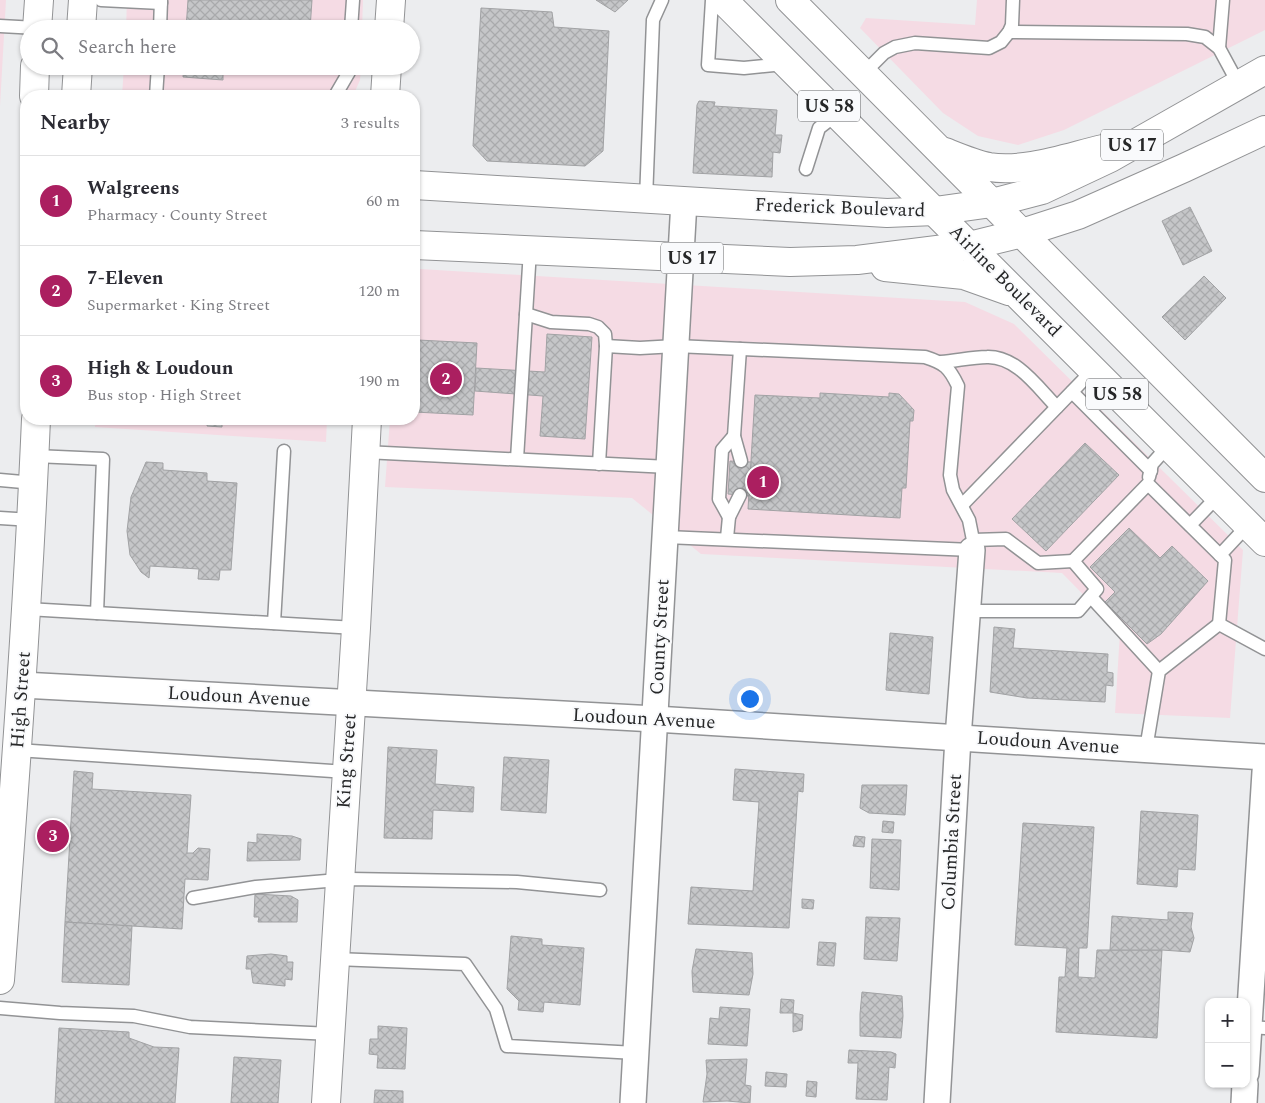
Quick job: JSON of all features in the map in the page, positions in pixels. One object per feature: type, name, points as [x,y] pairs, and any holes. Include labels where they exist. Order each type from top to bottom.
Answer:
[{"type":"main road","points":[[38,20],[39,0]]},
{"type":"main road","points":[[82,20],[83,0]]},
{"type":"main road","points":[[390,20],[391,0]]},
{"type":"main road","name":"Airline Boulevard","points":[[722,0],[1256,533]]},
{"type":"main road","name":"US 58","points":[[790,0],[1265,478]]},
{"type":"main road","name":"Frederick Boulevard","points":[[420,185],[887,213],[935,211],[992,203],[1042,190],[1110,158],[1265,70]]},
{"type":"main road","points":[[34,90],[35,75]]},
{"type":"main road","points":[[76,90],[77,75]]},
{"type":"main road","points":[[385,90],[386,75]]},
{"type":"main road","name":"US 17","points":[[420,245],[790,262],[857,260],[969,246],[1022,233],[1078,214],[1265,130]]},
{"type":"main road","points":[[938,150],[974,163],[991,167],[1012,168],[1143,139]]},
{"type":"main road","points":[[829,261],[964,275],[1017,294]]},
{"type":"main road","name":"High Street","points":[[0,980],[27,609],[36,425]]},
{"type":"main road","name":"King Street","points":[[326,1103],[356,628],[367,425]]},
{"type":"street","name":"County Street","points":[[632,1103],[684,201]]},
{"type":"street","name":"Columbia Street","points":[[938,1103],[958,738],[972,545]]},
{"type":"street","name":"Loudoun Avenue","points":[[22,685],[655,719],[1265,757]]},
{"type":"street","points":[[1250,1057],[1257,1028],[1265,772]]},
{"type":"street","points":[[1244,1103],[1246,1088]]},
{"type":"lane","points":[[101,0],[161,2],[160,20]]},
{"type":"lane","points":[[352,20],[353,0]]},
{"type":"lane","points":[[646,198],[653,20],[662,0]]},
{"type":"lane","points":[[712,0],[708,65],[744,68],[787,64]]},
{"type":"lane","points":[[863,74],[884,53],[895,47],[915,44],[989,48],[1001,42],[1009,32],[1012,24],[1013,0]]},
{"type":"lane","points":[[1219,48],[1223,0]]},
{"type":"lane","points":[[0,26],[20,27]]},
{"type":"lane","points":[[1009,32],[1187,34],[1205,37],[1219,48],[1239,85]]},
{"type":"lane","points":[[156,90],[157,75]]},
{"type":"lane","points":[[338,90],[347,75]]},
{"type":"lane","points":[[806,169],[819,128],[837,114]]},
{"type":"lane","points":[[517,460],[530,250]]},
{"type":"lane","points":[[526,314],[551,322],[589,324],[598,327],[605,334],[606,346],[599,464]]},
{"type":"lane","points":[[606,346],[640,348],[676,346],[925,357],[941,362],[989,357],[1008,361],[1019,368],[1057,407]]},
{"type":"lane","points":[[740,349],[734,436],[741,461]]},
{"type":"lane","points":[[941,362],[952,373],[958,386],[950,475],[953,490],[969,520],[972,545]]},
{"type":"lane","points":[[962,505],[1094,370]]},
{"type":"lane","points":[[1072,392],[1151,471]]},
{"type":"lane","points":[[729,517],[719,499],[722,450],[734,436]]},
{"type":"lane","points":[[666,537],[972,545],[1006,540],[1038,563],[1073,561],[1148,484],[1152,464],[1169,445]]},
{"type":"lane","points":[[274,623],[284,451]]},
{"type":"lane","points":[[365,452],[669,467]]},
{"type":"lane","points":[[35,456],[103,459],[97,612]]},
{"type":"lane","points":[[0,480],[34,483]]},
{"type":"lane","points":[[1146,749],[1159,671],[1219,624],[1225,560],[1148,484]]},
{"type":"lane","points":[[727,538],[729,517],[740,495]]},
{"type":"lane","points":[[1190,525],[1219,496]]},
{"type":"lane","points":[[0,518],[32,520]]},
{"type":"lane","points":[[1220,555],[1256,533]]},
{"type":"lane","points":[[968,611],[1078,611],[1097,589],[1073,561]]},
{"type":"lane","points":[[1091,597],[1159,671]]},
{"type":"lane","points":[[27,609],[356,628]]},
{"type":"lane","points":[[1219,624],[1265,649]]},
{"type":"lane","points":[[17,750],[347,772]]},
{"type":"lane","points":[[193,898],[256,887],[340,879],[517,882],[600,890]]},
{"type":"lane","points":[[335,959],[465,964],[496,1009],[507,1046],[636,1053]]},
{"type":"lane","points":[[0,1008],[134,1016],[190,1027],[331,1034]]},
{"type":"shaded area","points":[[0,0],[6,0],[0,106]]},
{"type":"shaded area","points":[[127,0],[363,0],[362,20],[126,20]]},
{"type":"shaded area","points":[[977,0],[1265,0],[1265,30],[1064,130],[1018,145],[978,136],[943,113],[860,28],[866,18],[975,25]]},
{"type":"shaded area","points":[[123,75],[360,75],[356,90],[122,90]]},
{"type":"shaded area","points":[[420,269],[965,302],[1014,324],[1243,550],[1230,718],[1115,713],[1120,632],[1062,573],[701,554],[632,498],[385,487],[390,425],[420,425]]},
{"type":"shaded area","points":[[95,425],[327,425],[326,442],[95,427]]},
{"type":"building","points":[[188,0],[312,0],[311,20],[187,20]]},
{"type":"building","points":[[596,0],[628,0],[615,12]]},
{"type":"building","points":[[481,8],[552,12],[554,27],[609,31],[603,151],[585,166],[487,161],[473,146]]},
{"type":"building","points":[[183,75],[223,75],[223,80],[183,77]]},
{"type":"building","points":[[699,101],[715,102],[714,106],[777,110],[775,135],[782,135],[780,153],[773,152],[772,177],[693,173],[697,105]]},
{"type":"building","points":[[1190,207],[1212,251],[1183,265],[1162,221]]},
{"type":"building","points":[[1204,276],[1226,298],[1185,340],[1162,317]]},
{"type":"building","points":[[547,334],[592,337],[585,439],[540,436],[543,396],[475,391],[476,368],[545,372]]},
{"type":"building","points":[[420,340],[477,343],[473,415],[420,412]]},
{"type":"building","points":[[820,393],[889,397],[889,393],[899,394],[914,410],[913,421],[910,421],[906,488],[902,488],[900,518],[748,509],[755,395],[820,398]]},
{"type":"building","points":[[222,425],[222,427],[207,426]]},
{"type":"building","points":[[1085,443],[1119,475],[1046,551],[1012,519]]},
{"type":"building","points":[[730,461],[751,462],[749,496],[728,494]]},
{"type":"building","points":[[146,462],[163,463],[163,470],[207,473],[207,481],[237,483],[231,570],[220,570],[219,580],[198,579],[199,569],[150,566],[149,578],[141,572],[130,555],[127,531],[131,497]]},
{"type":"building","points":[[1129,528],[1160,558],[1172,546],[1208,581],[1161,634],[1147,644],[1105,602],[1115,592],[1090,567]]},
{"type":"building","points":[[994,627],[1015,629],[1013,648],[1108,654],[1107,672],[1113,673],[1113,686],[1106,685],[1105,702],[1027,698],[990,692]]},
{"type":"building","points":[[890,633],[933,637],[929,694],[886,690]]},
{"type":"building","points":[[388,747],[437,750],[435,784],[474,787],[473,812],[433,810],[432,839],[384,838]]},
{"type":"building","points":[[504,757],[549,760],[546,813],[501,810]]},
{"type":"building","points":[[735,769],[804,774],[803,792],[798,791],[789,928],[688,924],[691,887],[753,891],[759,802],[733,800]]},
{"type":"building","points":[[74,771],[93,773],[92,789],[191,795],[187,853],[193,853],[198,848],[210,849],[208,880],[185,879],[182,929],[65,922]]},
{"type":"building","points":[[862,785],[907,785],[905,815],[869,813],[860,808]]},
{"type":"building","points":[[1141,811],[1198,815],[1195,870],[1178,869],[1177,887],[1137,884]]},
{"type":"building","points":[[883,821],[894,822],[893,833],[882,832]]},
{"type":"building","points":[[1023,823],[1094,827],[1087,948],[1079,948],[1078,977],[1095,978],[1097,950],[1162,950],[1157,1038],[1056,1032],[1059,977],[1065,977],[1067,948],[1015,945]]},
{"type":"building","points":[[257,834],[292,836],[301,839],[300,860],[247,861],[248,842],[257,843]]},
{"type":"building","points":[[855,836],[865,837],[864,847],[853,846]]},
{"type":"building","points":[[872,839],[901,840],[899,890],[870,888]]},
{"type":"building","points":[[255,894],[291,896],[298,900],[297,922],[258,922],[259,917],[254,917]]},
{"type":"building","points":[[802,899],[814,900],[813,909],[802,908]]},
{"type":"building","points":[[1168,912],[1193,913],[1191,927],[1194,938],[1190,952],[1110,950],[1112,916],[1168,920]]},
{"type":"building","points":[[866,917],[900,918],[897,961],[864,959]]},
{"type":"building","points":[[65,922],[132,926],[129,985],[62,982]]},
{"type":"building","points":[[511,936],[542,939],[542,945],[584,948],[580,1005],[544,1002],[543,1012],[518,1010],[519,1001],[507,989]]},
{"type":"building","points":[[819,942],[836,943],[834,966],[817,965]]},
{"type":"building","points":[[696,949],[752,953],[753,974],[749,995],[693,992],[692,971]]},
{"type":"building","points":[[271,954],[287,956],[287,962],[293,962],[292,980],[285,979],[285,986],[253,983],[251,969],[246,969],[247,956]]},
{"type":"building","points":[[862,992],[902,996],[901,1038],[860,1036]]},
{"type":"building","points":[[781,999],[794,1000],[793,1013],[780,1013]]},
{"type":"building","points":[[720,1007],[750,1009],[747,1046],[708,1044],[710,1018],[719,1019]]},
{"type":"building","points":[[793,1013],[803,1015],[802,1030],[793,1032]]},
{"type":"building","points":[[378,1026],[407,1028],[405,1069],[377,1068],[378,1055],[369,1054],[370,1039],[378,1039]]},
{"type":"building","points":[[59,1028],[129,1032],[129,1038],[154,1047],[179,1048],[175,1103],[55,1103]]},
{"type":"building","points":[[849,1050],[891,1052],[896,1054],[895,1068],[889,1067],[887,1100],[856,1099],[858,1063],[848,1063]]},
{"type":"building","points":[[234,1057],[281,1060],[278,1103],[231,1103]]},
{"type":"building","points":[[747,1059],[745,1085],[751,1086],[750,1103],[727,1101],[703,1102],[707,1074],[706,1060]]},
{"type":"building","points":[[766,1072],[787,1074],[786,1087],[765,1086]]},
{"type":"building","points":[[807,1081],[817,1082],[816,1097],[806,1096]]},
{"type":"building","points":[[375,1090],[403,1091],[403,1103],[374,1103]]},
{"type":"place","name":"7-Eleven","points":[[446,379]]},
{"type":"place","name":"Walgreens","points":[[763,482]]},
{"type":"place","name":"High & Loudoun","points":[[53,836]]}]
